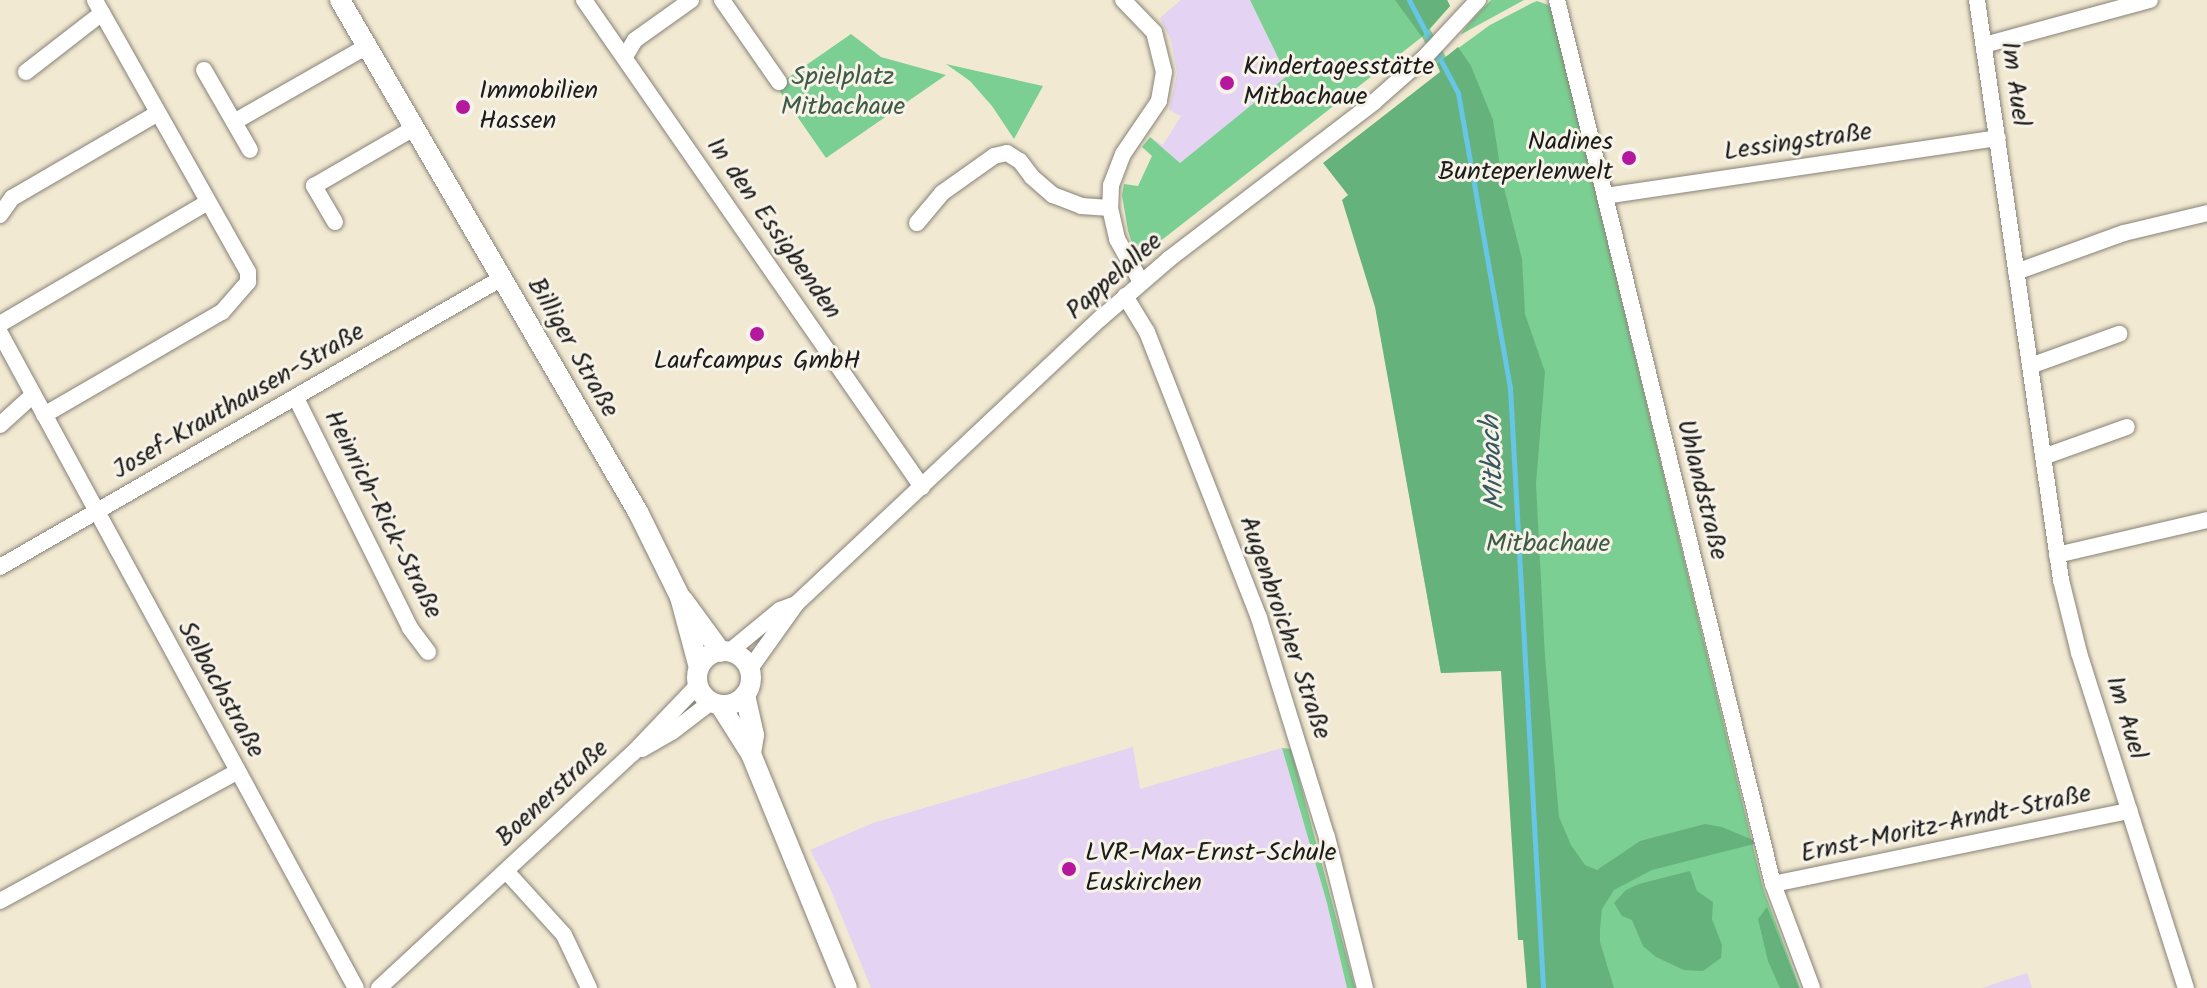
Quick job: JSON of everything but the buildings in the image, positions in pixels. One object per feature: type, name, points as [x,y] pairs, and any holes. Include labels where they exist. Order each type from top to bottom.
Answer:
[{"type":"street","name":"Billiger Straße","points":[[340,0],[638,512],[680,597],[707,690],[751,754],[847,988]]},
{"type":"street","name":"In den Essigbenden","points":[[584,0],[626,55],[922,487]]},
{"type":"street","points":[[626,55],[635,40],[691,0]]},
{"type":"street","points":[[722,0],[779,82]]},
{"type":"street","points":[[1123,0],[1154,32],[1163,58],[1164,87],[1153,113],[1117,164],[1111,185],[1110,208],[1123,253],[1141,282]]},
{"type":"street","name":"Pappelallee","points":[[749,670],[796,604],[1125,296],[1340,130],[1434,48],[1478,0]]},
{"type":"street","name":"Uhlandstraße","points":[[1557,0],[1773,884],[1812,988]]},
{"type":"street","name":"Im Auel","points":[[1977,0],[2057,555],[2079,653],[2186,988]]},
{"type":"street","points":[[1984,45],[2150,0]]},
{"type":"street","points":[[26,72],[98,7],[248,272],[248,282],[230,306],[44,415]]},
{"type":"street","points":[[234,122],[367,46]]},
{"type":"street","points":[[204,70],[250,150]]},
{"type":"street","points":[[0,215],[12,198],[158,113]]},
{"type":"street","points":[[335,222],[314,186],[414,128]]},
{"type":"street","name":"Lessingstraße","points":[[1605,196],[1998,138]]},
{"type":"street","points":[[917,223],[942,193],[994,156],[1007,153],[1020,161],[1032,177],[1053,195],[1081,206],[1110,208]]},
{"type":"street","points":[[0,324],[208,202]]},
{"type":"street","points":[[2016,272],[2124,233],[2207,213]]},
{"type":"street","name":"Josef-Krauthausen-Straße","points":[[0,567],[502,278]]},
{"type":"street","name":"Augenbroicher Straße","points":[[1125,296],[1147,332],[1259,618],[1327,837],[1365,988]]},
{"type":"street","name":"Selbachstraße","points":[[0,333],[356,988]]},
{"type":"street","points":[[2030,366],[2119,334]]},
{"type":"street","points":[[0,425],[33,395]]},
{"type":"street","name":"Heinrich-Rick-Straße","points":[[296,398],[410,628],[428,652]]},
{"type":"street","points":[[2043,457],[2127,427]]},
{"type":"street","points":[[2057,555],[2207,520]]},
{"type":"street","name":"Billiger Straße","points":[[680,597],[725,652]]},
{"type":"street","name":"Pappelallee","points":[[725,652],[780,610],[796,604]]},
{"type":"street","points":[[725,652],[741,658],[749,670],[750,683],[745,695],[734,703],[707,690],[708,656],[725,652]]},
{"type":"street","name":"Boenerstraße","points":[[379,988],[633,753],[707,690]]},
{"type":"street","name":"Billiger Straße","points":[[745,695],[754,735],[751,754]]},
{"type":"street","points":[[0,901],[237,772]]},
{"type":"street","name":"Ernst-Moritz-Arndt-Straße","points":[[1773,884],[2130,811]]},
{"type":"street","name":"Boenerstraße","points":[[506,871],[564,935],[589,988]]},
{"type":"shaded area","name":"Kindertagesstätte Mitbachaue","points":[[1181,0],[1250,0],[1287,76],[1180,163],[1150,137],[1163,145],[1181,116],[1169,110],[1177,73],[1171,40],[1160,18]]},
{"type":"shaded area","name":"LVR-Max-Ernst-Schule Euskirchen","points":[[1133,747],[1140,789],[1282,748],[1327,902],[1347,988],[871,988],[830,888],[810,850],[873,823]]},
{"type":"shaded area","points":[[2027,973],[2032,988],[1982,988]]},
{"type":"green space","name":"Mitbachaue","points":[[1250,0],[1447,0],[1450,6],[1430,29],[1446,57],[1490,25],[1532,3],[1537,1],[1551,6],[1763,888],[1800,988],[1533,988],[1513,669],[1441,673],[1356,197],[1330,158],[1441,72],[1422,37],[1145,253],[1133,246],[1128,231],[1122,195],[1124,184],[1138,186],[1152,156],[1142,147],[1150,137],[1180,163],[1287,76]]},
{"type":"green space","points":[[1395,0],[1447,0],[1450,6],[1422,37]]},
{"type":"green space","points":[[1491,0],[1524,0],[1460,35],[1471,21]]},
{"type":"green space","name":"Spielplatz Mitbachaue","points":[[851,34],[881,57],[946,75],[826,158],[776,86]]},
{"type":"green space","points":[[1458,47],[1471,66],[1493,120],[1502,180],[1522,259],[1525,314],[1545,372],[1536,484],[1545,657],[1559,817],[1571,845],[1585,865],[1597,870],[1640,841],[1705,824],[1722,827],[1753,840],[1754,844],[1652,870],[1614,890],[1602,909],[1600,942],[1614,988],[1527,988],[1523,940],[1518,940],[1501,671],[1441,673],[1375,307],[1342,200],[1348,195],[1323,163],[1440,72],[1437,64]]},
{"type":"green space","points":[[946,64],[1043,86],[1014,139],[992,106],[970,81]]},
{"type":"green space","points":[[1282,748],[1291,749],[1355,988],[1347,988],[1327,903]]},
{"type":"green space","points":[[1690,871],[1697,891],[1713,902],[1712,919],[1722,945],[1721,958],[1703,971],[1684,970],[1656,957],[1643,946],[1632,920],[1622,916],[1614,903],[1626,890],[1639,884]]},
{"type":"green space","points":[[1767,907],[1799,988],[1780,988],[1768,961],[1758,919]]},
{"type":"waterway","name":"Mitbach","points":[[1409,0],[1458,93],[1510,388],[1543,988]]},
{"type":"place","name":"Kindertagesstätte Mitbachaue","points":[[1227,83]]},
{"type":"place","name":"Immobilien Hassen","points":[[463,107]]},
{"type":"place","name":"Nadines Bunteperlenwelt","points":[[1629,158]]},
{"type":"place","name":"Laufcampus GmbH","points":[[757,334]]},
{"type":"place","name":"LVR-Max-Ernst-Schule Euskirchen","points":[[1069,869]]}]
